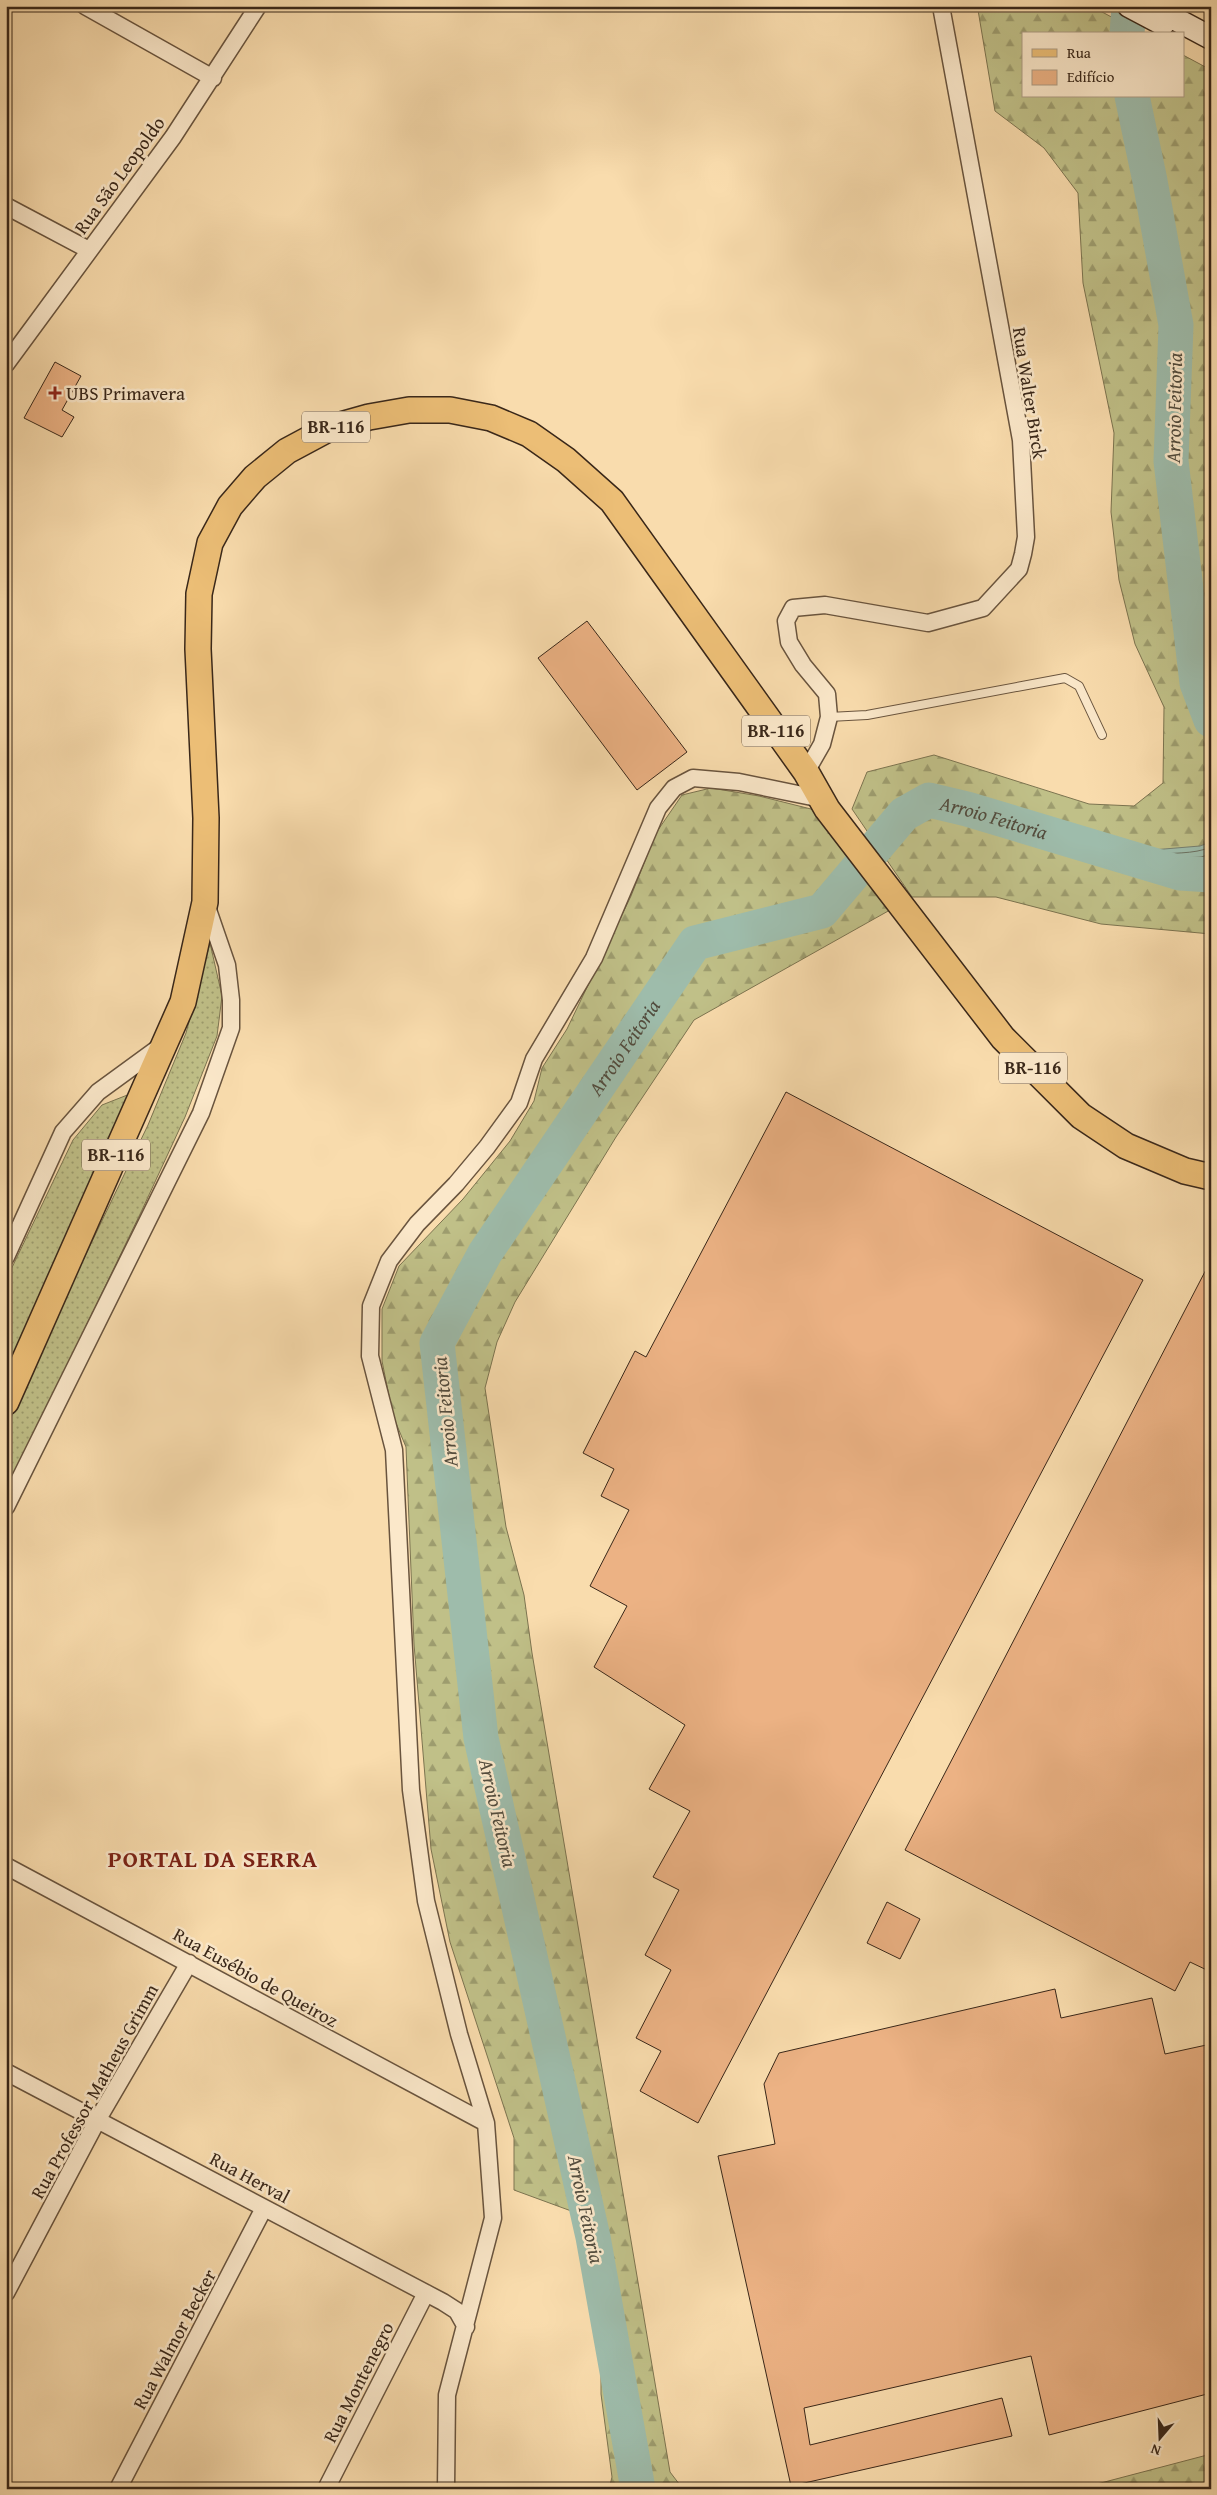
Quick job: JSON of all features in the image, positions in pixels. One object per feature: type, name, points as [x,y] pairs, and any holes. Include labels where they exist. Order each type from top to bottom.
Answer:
[{"type":"main road","points":[[1129,6],[1178,32]]},
{"type":"main road","points":[[1151,6],[1210,46]]},
{"type":"main road","points":[[1184,35],[1210,46]]},
{"type":"main road","name":"BR-116","points":[[6,1402],[183,1002],[205,902],[206,818],[200,716],[198,613],[199,594],[210,543],[230,506],[256,477],[287,451],[330,428],[369,417],[409,410],[450,410],[491,418],[529,434],[566,460],[612,501],[806,772],[824,804],[898,904],[1003,1038],[1081,1116],[1126,1146],[1185,1172],[1211,1177]]},
{"type":"street","points":[[86,6],[213,78]]},
{"type":"street","name":"Rua São Leopoldo","points":[[6,364],[173,137],[258,6]]},
{"type":"street","name":"Rua Walter Birck","points":[[806,772],[822,744],[829,717],[827,694],[803,665],[789,642],[786,621],[793,608],[826,605],[928,623],[983,608],[1020,569],[1026,538],[1021,440],[941,6]]},
{"type":"street","points":[[6,206],[89,250]]},
{"type":"street","points":[[446,2489],[447,2395],[466,2327],[492,2218],[486,2123],[459,2034],[426,1901],[411,1790],[394,1450],[370,1356],[371,1306],[389,1261],[417,1224],[456,1184],[481,1154],[519,1103],[534,1059],[594,958],[658,808],[674,788],[693,778],[739,782],[824,804]]},
{"type":"street","points":[[6,1507],[201,1113],[231,1028],[231,1000],[227,965],[205,902]]},
{"type":"street","points":[[6,1257],[63,1132],[98,1092],[165,1043]]},
{"type":"street","name":"Rua Eusébio de Queiroz","points":[[6,1866],[189,1962],[486,2123]]},
{"type":"street","name":"Rua Professor Matheus Grimm","points":[[6,2293],[98,2119],[189,1962]]},
{"type":"street","name":"Rua Herval","points":[[6,2072],[457,2310],[466,2327]]},
{"type":"street","name":"Rua Walmor Becker","points":[[118,2489],[264,2208]]},
{"type":"street","name":"Rua Montenegro","points":[[326,2489],[426,2293]]},
{"type":"lane","points":[[829,717],[867,715],[1065,678],[1079,686],[1102,735]]},
{"type":"green space","points":[[980,6],[1091,6],[1139,32],[1022,32],[1022,98],[1184,98],[1184,56],[1211,70],[1211,934],[1101,924],[996,897],[912,897],[852,809],[867,772],[934,755],[1089,804],[1134,806],[1163,783],[1164,707],[1135,644],[1119,580],[1111,512],[1114,433],[1083,283],[1078,193],[1044,148],[995,111],[978,10]]},
{"type":"green space","points":[[711,788],[759,796],[819,811],[890,910],[694,1020],[616,1137],[515,1302],[497,1342],[485,1388],[506,1527],[524,1595],[532,1653],[670,2472],[683,2489],[609,2489],[612,2477],[601,2394],[601,2330],[585,2233],[574,2212],[514,2190],[514,2138],[450,1942],[431,1849],[414,1644],[406,1447],[393,1416],[382,1361],[382,1309],[399,1266],[463,1199],[510,1141],[534,1101],[542,1068],[567,1029],[631,896],[656,833],[682,795]]},
{"type":"green space","points":[[210,943],[222,996],[217,1036],[185,1117],[142,1210],[6,1492],[6,1429],[61,1306],[148,1125],[186,1033]]},
{"type":"green space","points":[[135,1092],[6,1381],[6,1280],[73,1140],[102,1105]]},
{"type":"green space","points":[[1211,2454],[1211,2489],[1078,2489]]},
{"type":"water","points":[[1211,842],[1211,889],[1146,863],[1140,851],[1200,846]]},
{"type":"building","name":"UBS Primavera","points":[[55,362],[81,376],[62,410],[74,417],[62,437],[24,418]]},
{"type":"building","points":[[587,621],[687,752],[637,790],[538,658]]},
{"type":"building","points":[[786,1092],[1143,1280],[698,2123],[640,2091],[661,2051],[636,2038],[671,1970],[645,1955],[679,1890],[653,1877],[690,1811],[649,1789],[685,1725],[594,1667],[627,1606],[590,1586],[629,1510],[601,1496],[614,1469],[583,1453],[635,1351],[646,1357]]},
{"type":"building","points":[[1211,1260],[1211,1972],[1190,1962],[1175,1991],[905,1850]]},
{"type":"building","points":[[887,1902],[920,1919],[900,1959],[867,1943]]},
{"type":"building","points":[[1055,1989],[1061,2018],[1152,1998],[1165,2054],[1211,2044],[1211,2393],[1049,2435],[1031,2356],[804,2408],[810,2445],[1002,2398],[1012,2436],[791,2486],[718,2156],[775,2144],[764,2084],[779,2053]]},
{"type":"waterway","name":"Arroio Feitoria","points":[[1127,32],[1129,6]]},
{"type":"waterway","name":"Arroio Feitoria","points":[[1132,98],[1150,181],[1176,325],[1171,461],[1197,683],[1211,720]]},
{"type":"waterway","name":"Arroio Feitoria","points":[[638,2489],[593,2237],[481,1738],[437,1343],[485,1253],[695,943],[822,911],[904,814],[929,800],[967,809],[1180,873],[1211,875]]},
{"type":"place","name":"UBS Primavera","points":[[55,393]]},
{"type":"district","name":"PORTAL DA SERRA","points":[[213,1859]]}]
